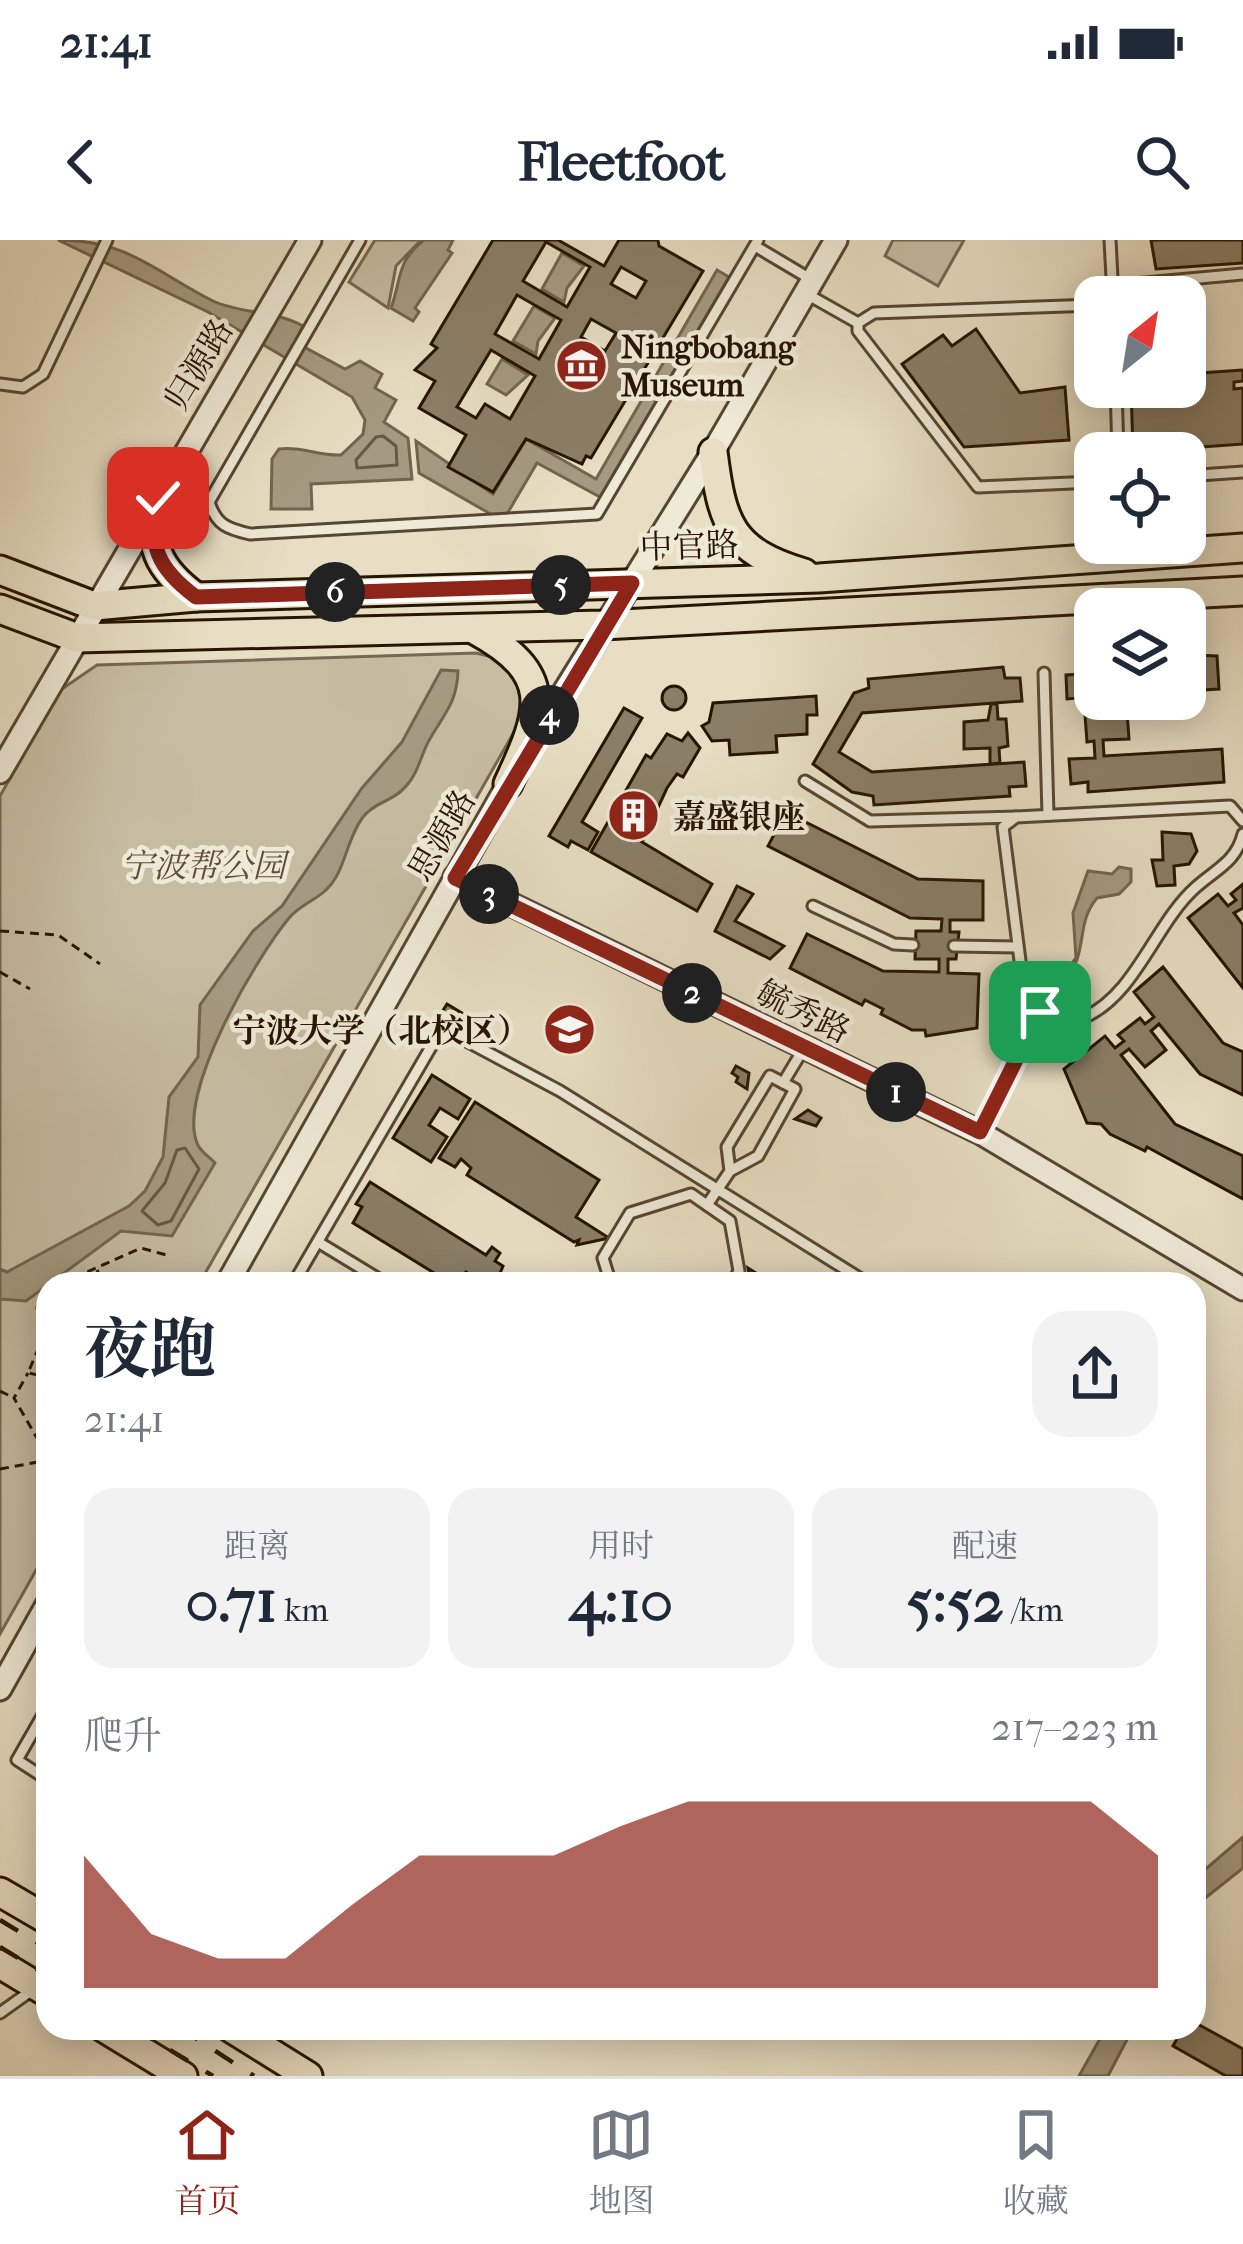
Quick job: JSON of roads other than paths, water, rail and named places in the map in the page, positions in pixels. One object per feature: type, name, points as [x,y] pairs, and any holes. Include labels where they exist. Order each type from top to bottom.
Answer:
[{"type":"main road","points":[[713,452],[721,515],[745,547],[819,578]]},
{"type":"main road","points":[[158,498],[151,533],[156,556],[169,578],[196,597]]},
{"type":"main road","name":"中官路","points":[[0,570],[94,606],[196,597],[819,578],[1243,548]]},
{"type":"main road","points":[[0,609],[76,638],[603,625],[1243,591]]},
{"type":"main road","points":[[472,627],[518,657],[537,691],[531,736],[508,784]]},
{"type":"main road","points":[[0,1892],[36,1913]]},
{"type":"main road","points":[[0,1964],[36,1986]]},
{"type":"main road","points":[[124,2040],[183,2076]]},
{"type":"main road","points":[[254,2040],[308,2076]]},
{"type":"street","name":"归源路","points":[[0,772],[310,240]]},
{"type":"street","name":"思源路","points":[[234,1272],[508,784],[713,452],[836,240]]},
{"type":"street","name":"毓秀路","points":[[455,878],[980,1132],[1243,1289]]},
{"type":"street","points":[[0,1689],[36,1624]]},
{"type":"lane","points":[[0,384],[23,387],[43,374],[107,240]]},
{"type":"lane","points":[[360,240],[209,502],[214,519],[230,530],[250,534],[598,514],[756,243],[858,323]]},
{"type":"lane","points":[[1110,240],[1111,276]]},
{"type":"lane","points":[[1206,279],[1243,274]]},
{"type":"lane","points":[[858,323],[874,314],[1074,306]]},
{"type":"lane","points":[[858,323],[858,331],[978,487],[1074,483]]},
{"type":"lane","points":[[1206,475],[1243,472]]},
{"type":"lane","points":[[1044,673],[1048,814]]},
{"type":"lane","points":[[805,781],[870,821],[1243,806]]},
{"type":"lane","points":[[1230,806],[1243,821]]},
{"type":"lane","points":[[1016,817],[1004,827],[1025,1000],[1040,1012],[1081,1019],[1107,1002],[1191,891],[1238,855],[1243,834]]},
{"type":"lane","points":[[813,906],[894,944],[913,945]]},
{"type":"lane","points":[[953,946],[1017,947]]},
{"type":"lane","points":[[980,1132],[1040,1012]]},
{"type":"lane","points":[[300,1272],[442,1028],[560,1091],[850,1272]]},
{"type":"lane","points":[[783,1083],[804,1048]]},
{"type":"lane","points":[[706,1205],[730,1171],[758,1156],[795,1089],[770,1076],[727,1147],[730,1171]]},
{"type":"lane","points":[[607,1272],[603,1258],[630,1213],[691,1194],[730,1221],[739,1272]]},
{"type":"lane","points":[[317,1242],[367,1272]]},
{"type":"lane","points":[[36,1726],[16,1760],[36,1772]]},
{"type":"lane","points":[[0,2013],[36,1993]]},
{"type":"water","points":[[58,240],[122,251],[213,301],[292,321],[303,326],[295,342],[345,369],[360,361],[382,374],[375,388],[396,400],[384,422],[408,438],[412,479],[311,484],[312,509],[271,509],[272,459],[279,449],[341,455],[363,434],[365,420],[352,397],[208,312]]},
{"type":"water","points":[[424,240],[453,240],[448,250],[452,253],[415,308],[419,312],[413,321],[391,308],[404,263]]},
{"type":"water","points":[[562,253],[584,266],[567,288],[564,302],[542,289]]},
{"type":"water","points":[[717,270],[729,277],[600,497],[537,463],[507,514],[494,516],[419,473],[416,441],[493,494],[526,439],[596,479]]},
{"type":"water","points":[[534,306],[555,318],[538,341],[536,354],[513,341]]},
{"type":"water","points":[[502,359],[528,375],[506,395],[487,384]]},
{"type":"water","points":[[441,670],[458,671],[450,706],[412,779],[363,817],[333,882],[289,918],[223,1026],[198,1092],[194,1120],[198,1146],[215,1163],[172,1236],[121,1231],[65,1272],[36,1272],[36,1294],[26,1301],[0,1299],[0,1269],[7,1272],[129,1206],[145,1191],[163,1157],[169,1097],[198,1057],[200,1005],[253,931],[282,906],[362,788],[402,742]]},
{"type":"water","points":[[1119,867],[1131,869],[1131,882],[1119,894],[1097,898],[1090,908],[1076,961],[1063,981],[1073,994],[1069,997],[1037,973],[1060,979],[1076,958],[1073,913],[1088,871],[1112,874]]},
{"type":"water","points":[[1243,1837],[1243,1868],[1206,1897],[1206,1869]]},
{"type":"water","points":[[1099,2040],[1127,2040],[1108,2076],[1079,2076]]},
{"type":"railway","points":[[0,1920],[36,1942]]},
{"type":"railway","points":[[0,1947],[36,1969]]},
{"type":"railway","points":[[154,2040],[213,2076]]},
{"type":"railway","points":[[198,2040],[254,2076]]},
{"type":"place","name":"Ningbobang Museum","points":[[582,365]]},
{"type":"place","name":"嘉盛银座","points":[[634,816]]},
{"type":"place","name":"宁波大学（北校区）","points":[[569,1030]]},
{"type":"park label","name":"宁波帮公园","points":[[203,865]]}]
